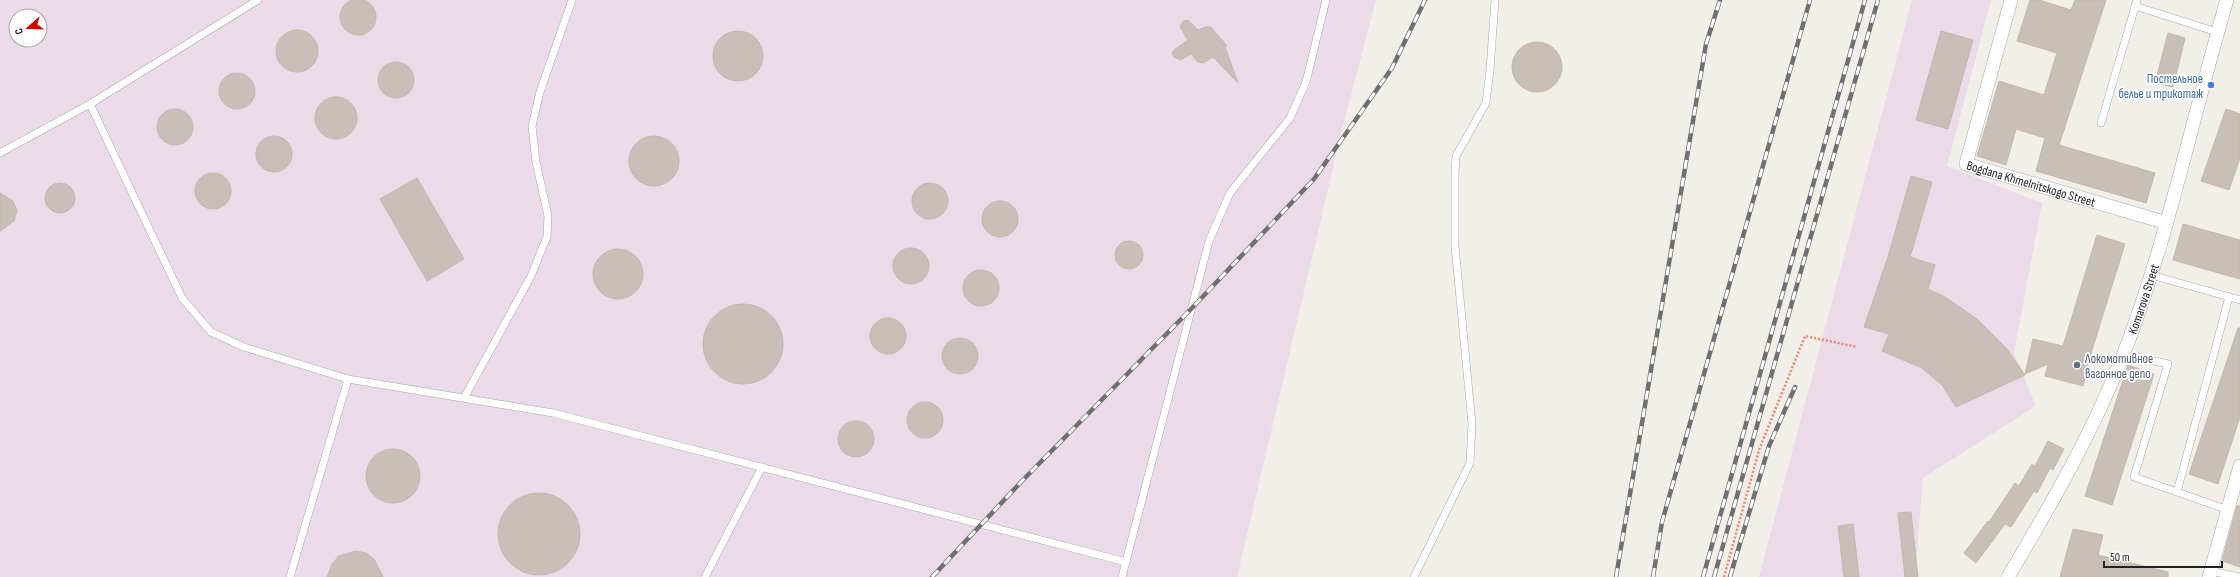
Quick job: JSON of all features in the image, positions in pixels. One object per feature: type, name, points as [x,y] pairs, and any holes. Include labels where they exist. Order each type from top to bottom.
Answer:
[{"type":"street","name":"Bogdana Khmelnitskogo Street","points":[[2011,0],[1966,164],[2167,223]]},
{"type":"street","name":"Komarova Street","points":[[2008,577],[2071,468],[2123,354],[2151,275],[2167,223],[2217,32],[2227,0]]},
{"type":"street","points":[[2210,574],[2240,466]]},
{"type":"lane","points":[[0,153],[90,104],[258,0]]},
{"type":"lane","points":[[464,398],[531,276],[547,237],[548,216],[536,162],[532,126],[540,92],[572,0]]},
{"type":"lane","points":[[1122,577],[1209,241],[1230,193],[1290,118],[1306,82],[1326,0]]},
{"type":"lane","points":[[1414,577],[1470,463],[1472,424],[1469,374],[1455,246],[1456,156],[1486,103],[1495,0]]},
{"type":"lane","points":[[2100,123],[2136,3],[2217,32]]},
{"type":"lane","points":[[90,104],[182,298],[211,332],[244,347],[348,379],[553,413],[1126,562]]},
{"type":"lane","points":[[2151,275],[2240,300]]},
{"type":"lane","points":[[2177,492],[2229,297]]},
{"type":"lane","points":[[2123,354],[2168,364],[2134,477],[2228,510]]},
{"type":"lane","points":[[290,577],[348,379]]},
{"type":"lane","points":[[705,577],[762,467]]},
{"type":"lane","points":[[2210,574],[2240,577]]},
{"type":"path","points":[[1724,577],[1759,450],[1805,336],[1857,347]]},
{"type":"shaded area","points":[[0,0],[1376,0],[1343,126],[1237,577],[0,577]]},
{"type":"shaded area","points":[[1912,0],[1991,0],[1947,166],[2042,203],[2014,353],[2036,406],[1923,478],[1915,577],[1759,577]]},
{"type":"building","points":[[358,-1],[368,2],[373,7],[376,17],[373,27],[368,32],[358,35],[348,32],[343,27],[340,17],[343,7],[348,2]]},
{"type":"building","points":[[2030,0],[2039,0],[2071,10],[2075,0],[2106,0],[2059,145],[2155,173],[2146,203],[2036,171],[2045,138],[2016,129],[2006,165],[1977,156],[1999,81],[2044,95],[2057,53],[2017,41]]},
{"type":"building","points":[[1188,20],[1198,30],[1211,27],[1227,46],[1225,47],[1238,83],[1213,57],[1203,63],[1198,62],[1191,54],[1181,60],[1174,57],[1172,53],[1175,49],[1188,40],[1180,27],[1183,21]]},
{"type":"building","points":[[297,30],[312,36],[318,51],[312,66],[297,72],[282,66],[276,51],[282,36]]},
{"type":"building","points":[[733,31],[743,31],[756,38],[763,51],[763,61],[756,74],[743,81],[733,81],[724,77],[717,70],[713,61],[713,51],[717,42],[724,35]]},
{"type":"building","points":[[1941,31],[1973,40],[1948,129],[1916,120]]},
{"type":"building","points":[[2168,33],[2185,38],[2173,87],[2155,83]]},
{"type":"building","points":[[1532,42],[1542,42],[1555,49],[1562,62],[1562,72],[1555,85],[1542,92],[1532,92],[1523,88],[1516,81],[1512,72],[1512,62],[1516,53],[1523,46]]},
{"type":"building","points":[[396,62],[406,65],[411,70],[414,80],[411,90],[406,95],[396,98],[386,95],[381,90],[378,80],[381,70],[386,65]]},
{"type":"building","points":[[237,73],[247,76],[252,81],[255,91],[252,101],[247,106],[237,109],[227,106],[222,101],[219,91],[222,81],[227,76]]},
{"type":"building","points":[[336,97],[351,103],[357,118],[351,133],[336,139],[321,133],[315,118],[321,103]]},
{"type":"building","points":[[175,109],[185,112],[190,117],[193,127],[190,137],[185,142],[175,145],[165,142],[160,137],[157,127],[160,117],[165,112]]},
{"type":"building","points":[[2226,109],[2240,114],[2240,158],[2229,190],[2201,181]]},
{"type":"building","points":[[274,136],[284,139],[289,144],[292,154],[289,164],[284,169],[274,172],[264,169],[259,164],[256,154],[259,144],[264,139]]},
{"type":"building","points":[[649,136],[659,136],[672,143],[679,156],[679,166],[672,179],[659,186],[649,186],[640,182],[633,175],[629,166],[629,156],[633,147],[640,140]]},
{"type":"building","points":[[213,173],[223,176],[228,181],[231,191],[228,201],[223,206],[213,209],[203,206],[198,201],[195,191],[198,181],[203,176]]},
{"type":"building","points":[[1911,176],[1932,182],[1910,257],[1935,265],[1928,289],[1947,298],[1978,320],[2007,349],[2025,375],[1956,407],[1942,385],[1922,368],[1882,351],[1889,334],[1864,327],[1888,257]]},
{"type":"building","points":[[417,178],[464,259],[427,281],[380,199]]},
{"type":"building","points":[[60,183],[71,187],[75,198],[71,209],[60,213],[49,209],[45,198],[49,187]]},
{"type":"building","points":[[934,183],[943,188],[947,194],[947,208],[943,214],[934,219],[926,219],[917,214],[913,208],[912,197],[917,188],[923,184]]},
{"type":"building","points":[[0,193],[13,201],[17,211],[14,221],[0,231]]},
{"type":"building","points":[[1004,201],[1013,206],[1017,212],[1017,226],[1013,232],[1004,237],[996,237],[987,232],[983,226],[982,215],[987,206],[993,202]]},
{"type":"building","points":[[2183,224],[2240,240],[2240,279],[2173,260]]},
{"type":"building","points":[[2097,235],[2125,244],[2092,350],[2083,386],[2045,376],[2048,364],[2025,374],[2033,339],[2063,346]]},
{"type":"building","points":[[1129,241],[1139,245],[1143,255],[1139,265],[1129,269],[1119,265],[1115,255],[1119,245]]},
{"type":"building","points":[[915,248],[924,253],[928,259],[928,273],[924,279],[915,284],[907,284],[898,279],[894,273],[893,262],[898,253],[904,249]]},
{"type":"building","points":[[613,249],[623,249],[636,256],[643,269],[643,279],[636,292],[623,299],[613,299],[604,295],[597,288],[593,279],[593,269],[597,260],[604,253]]},
{"type":"building","points":[[985,270],[994,275],[998,281],[998,295],[994,301],[985,306],[977,306],[968,301],[964,295],[963,284],[968,275],[974,271]]},
{"type":"building","points":[[743,304],[758,307],[771,316],[780,329],[783,344],[780,359],[771,372],[758,381],[743,384],[728,381],[715,372],[706,359],[703,344],[706,329],[715,316],[728,307]]},
{"type":"building","points":[[892,318],[901,323],[905,329],[905,343],[901,349],[892,354],[884,354],[875,349],[871,343],[870,332],[875,323],[881,319]]},
{"type":"building","points":[[2238,328],[2240,328],[2240,417],[2218,484],[2189,474]]},
{"type":"building","points":[[964,338],[973,343],[977,349],[977,363],[973,369],[964,374],[956,374],[947,369],[943,363],[942,352],[947,343],[953,339]]},
{"type":"building","points":[[2128,365],[2154,374],[2112,505],[2085,496]]},
{"type":"building","points":[[929,402],[938,407],[942,413],[942,427],[938,433],[929,438],[921,438],[912,433],[908,427],[907,416],[912,407],[918,403]]},
{"type":"building","points":[[860,421],[869,426],[873,432],[873,446],[869,452],[860,457],[852,457],[843,452],[839,446],[838,435],[843,426],[849,422]]},
{"type":"building","points":[[2048,441],[2064,449],[2053,470],[2050,468],[2037,493],[2034,491],[2011,527],[2005,524],[1976,563],[1964,553],[1988,521],[1989,522],[2015,483],[2019,486],[2032,464],[2035,466]]},
{"type":"building","points":[[393,449],[403,451],[412,457],[418,466],[420,476],[418,486],[412,495],[403,501],[393,503],[383,501],[374,495],[368,486],[366,476],[368,466],[374,457],[383,451]]},
{"type":"building","points":[[539,493],[555,497],[568,505],[576,518],[580,534],[576,550],[568,563],[555,571],[539,575],[523,571],[510,563],[502,550],[498,534],[502,518],[510,505],[523,497]]},
{"type":"building","points":[[2237,506],[2240,506],[2240,567],[2222,561]]},
{"type":"building","points":[[1911,512],[1918,577],[1905,577],[1898,513]]},
{"type":"building","points":[[1853,524],[1859,577],[1844,577],[1838,526]]},
{"type":"building","points":[[2073,529],[2103,535],[2098,555],[2168,572],[2168,577],[2060,577]]},
{"type":"building","points":[[356,551],[366,553],[374,559],[383,577],[327,577],[332,564],[339,556]]},
{"type":"railway","points":[[932,577],[1021,482],[1193,307],[1314,179],[1392,68],[1425,0]]},
{"type":"railway","points":[[1616,577],[1706,44],[1720,0]]},
{"type":"railway","points":[[1653,577],[1662,522],[1810,0]]},
{"type":"railway","points":[[1703,577],[1865,0]]},
{"type":"railway","points":[[1714,577],[1878,0]]},
{"type":"railway","points":[[1730,577],[1769,446],[1795,387]]},
{"type":"place","name":"Постельное белье и трикотаж","points":[[2211,85]]},
{"type":"place","name":"Локомотивное вагонное депо","points":[[2077,365]]}]
